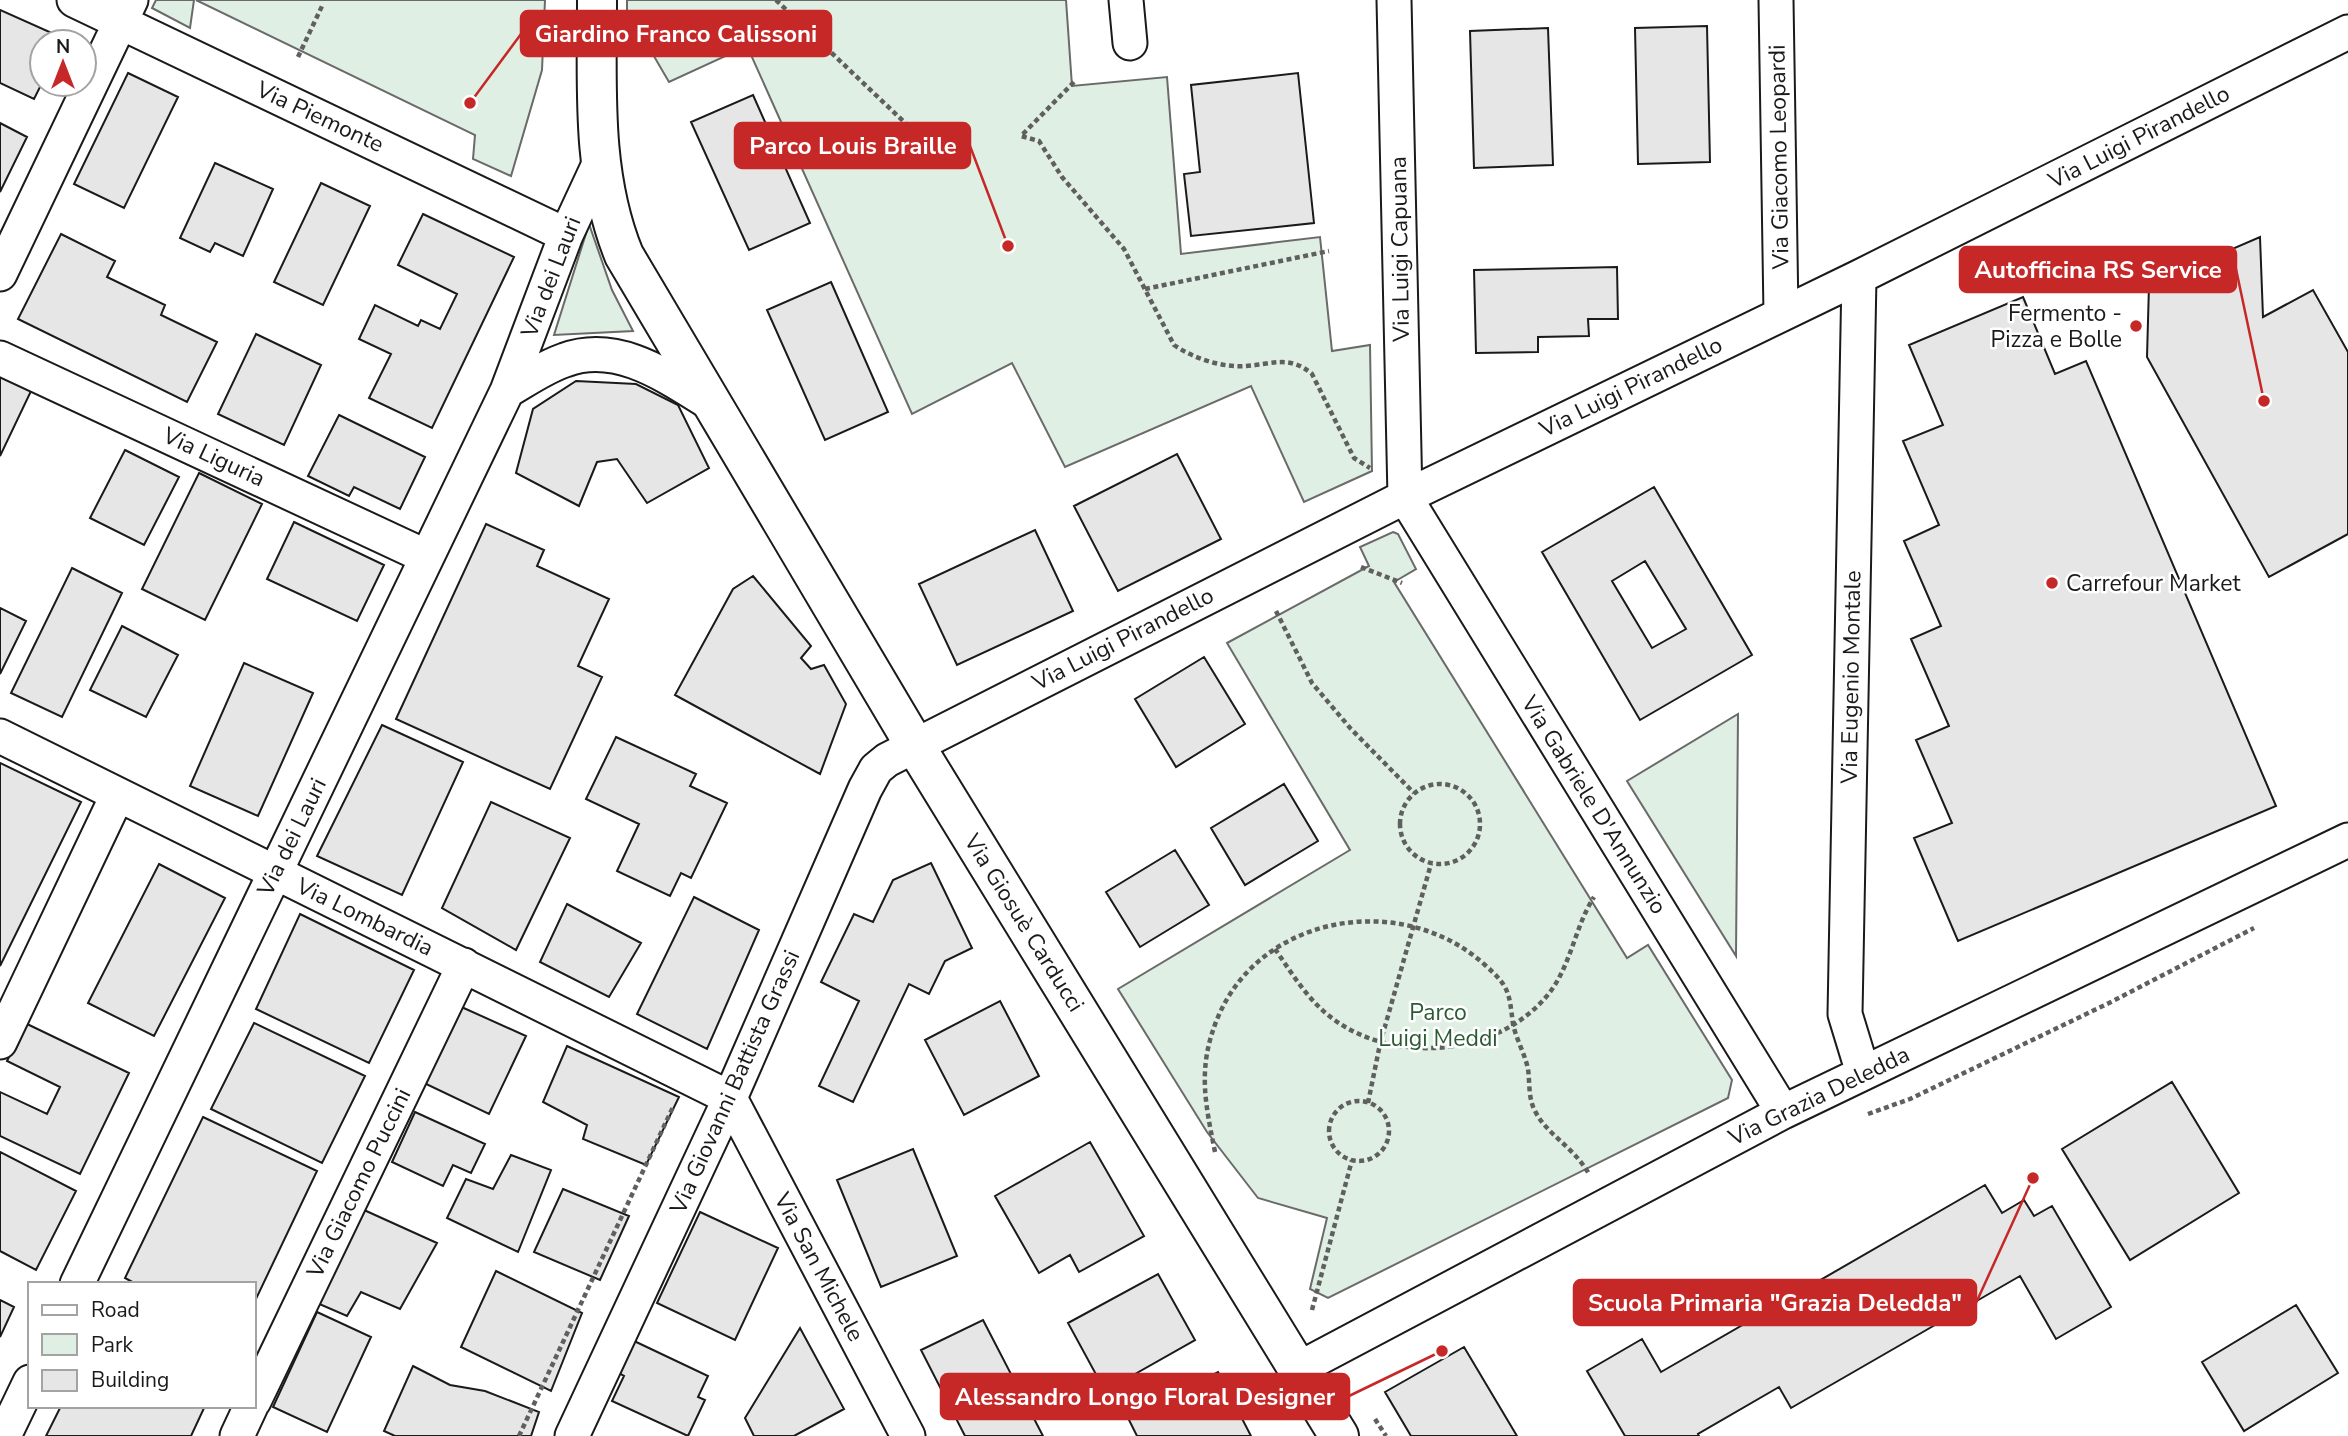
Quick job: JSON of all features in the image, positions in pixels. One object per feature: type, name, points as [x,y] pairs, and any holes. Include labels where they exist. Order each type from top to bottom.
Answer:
[{"type":"street","name":"Via Piemonte","points":[[74,0],[125,11],[566,235]]},
{"type":"street","name":"Via Giosuè Carducci","points":[[597,0],[599,164],[609,215],[624,255],[914,744],[1339,1436]]},
{"type":"street","points":[[1126,0],[1130,43]]},
{"type":"street","name":"Via Luigi Capuana","points":[[1394,0],[1405,497]]},
{"type":"street","name":"Via Giacomo Leopardi","points":[[1776,0],[1781,314]]},
{"type":"street","points":[[0,274],[125,11]]},
{"type":"street","name":"Via Luigi Pirandello","points":[[914,744],[1405,497],[1859,277],[2348,32]]},
{"type":"street","name":"Via dei Lauri","points":[[78,1282],[507,391],[566,235],[599,164]]},
{"type":"street","name":"Via Eugenio Montale","points":[[1859,277],[1845,1014],[1863,1073]]},
{"type":"street","name":"Via dei Lauri","points":[[507,391],[566,359],[608,355],[653,369],[715,406]]},
{"type":"street","name":"Via Liguria","points":[[0,358],[427,557]]},
{"type":"street","name":"Via Gabriele D'Annunzio","points":[[1405,497],[1783,1112]]},
{"type":"street","name":"Via Lombardia","points":[[0,736],[730,1098]]},
{"type":"street","name":"Via Giovanni Battista Grassi","points":[[572,1436],[730,1098],[864,789],[876,769],[914,744]]},
{"type":"street","points":[[0,1042],[117,796]]},
{"type":"street","name":"Via Grazia Deledda","points":[[1298,1369],[1783,1112],[2348,840]]},
{"type":"street","name":"Via Giacomo Puccini","points":[[256,1397],[464,965]]},
{"type":"street","name":"Via San Michele","points":[[730,1098],[908,1436]]},
{"type":"street","points":[[4,1436],[28,1386]]},
{"type":"street","points":[[237,1436],[250,1408]]},
{"type":"path","points":[[776,0],[922,139]]},
{"type":"path","points":[[298,57],[323,4]]},
{"type":"path","points":[[1074,82],[1021,136],[1039,141],[1062,177],[1124,249],[1174,345],[1184,352],[1223,365],[1245,366],[1292,361],[1304,366],[1312,374],[1354,458],[1366,467],[1378,470],[1404,460]]},
{"type":"path","points":[[1145,289],[1329,251]]},
{"type":"path","points":[[1361,568],[1402,583]]},
{"type":"path","points":[[1276,611],[1312,683],[1351,729],[1414,793]]},
{"type":"path","points":[[1438,783],[1452,785],[1469,796],[1480,814],[1478,841],[1470,852],[1459,860],[1432,863],[1420,859],[1403,840],[1401,815],[1414,793],[1438,783]]},
{"type":"path","points":[[1368,1103],[1380,1044],[1432,863]]},
{"type":"path","points":[[1275,949],[1309,997],[1328,1016],[1380,1044],[1438,1048],[1486,1040],[1513,1024],[1546,998],[1569,959],[1594,897]]},
{"type":"path","points":[[1215,1152],[1203,1089],[1208,1052],[1218,1018],[1233,990],[1252,965],[1275,949],[1333,923],[1384,920],[1412,927],[1465,948],[1504,984],[1513,1006],[1513,1024],[1528,1068],[1535,1110],[1552,1132],[1578,1155],[1589,1174]]},
{"type":"path","points":[[1859,1117],[1935,1087],[2262,924]]},
{"type":"path","points":[[1359,1101],[1368,1103],[1385,1115],[1389,1135],[1381,1152],[1372,1159],[1352,1160],[1343,1156],[1331,1142],[1331,1123],[1341,1107],[1359,1101]]},
{"type":"path","points":[[519,1436],[675,1102]]},
{"type":"path","points":[[1312,1310],[1352,1160]]},
{"type":"path","points":[[1372,1414],[1386,1436]]},
{"type":"green space","points":[[156,0],[194,0],[190,28],[152,8]]},
{"type":"green space","points":[[196,0],[545,0],[542,70],[511,176],[473,159],[475,135]]},
{"type":"green space","points":[[627,0],[1066,0],[1072,86],[1167,77],[1181,254],[1320,237],[1332,351],[1370,345],[1372,471],[1304,502],[1251,386],[1065,467],[1012,363],[912,414],[747,46],[669,82],[627,10]]},
{"type":"green space","points":[[589,224],[612,290],[633,331],[554,335]]},
{"type":"green space","name":"Parco Luigi Meddi","points":[[1393,532],[1398,534],[1416,569],[1394,582],[1627,958],[1648,945],[1732,1080],[1728,1098],[1328,1298],[1310,1289],[1327,1218],[1258,1198],[1207,1132],[1118,989],[1350,850],[1227,643],[1369,566],[1360,547]]},
{"type":"green space","points":[[1738,714],[1736,956],[1627,781]]},
{"type":"building","points":[[0,10],[40,28],[28,28],[28,96],[0,83]]},
{"type":"building","points":[[1707,26],[1710,162],[1638,164],[1635,28]]},
{"type":"building","points":[[1548,28],[1553,165],[1474,168],[1470,31]]},
{"type":"building","points":[[128,73],[178,97],[124,208],[74,184]]},
{"type":"building","points":[[1298,73],[1314,223],[1191,236],[1184,174],[1200,172],[1191,85]]},
{"type":"building","points":[[753,95],[810,223],[749,250],[691,122]]},
{"type":"building","points":[[0,123],[27,137],[0,192]]},
{"type":"building","points":[[215,163],[273,189],[243,256],[215,243],[210,252],[180,238]]},
{"type":"building","points":[[321,183],[370,206],[323,305],[274,282]]},
{"type":"building","points":[[423,214],[514,257],[432,428],[369,398],[391,354],[359,339],[375,305],[418,326],[421,320],[440,329],[457,294],[398,265]]},
{"type":"building","points":[[61,234],[115,261],[107,277],[165,305],[161,315],[217,342],[187,402],[18,319]]},
{"type":"building","points":[[2260,237],[2263,317],[2313,290],[2348,352],[2348,534],[2269,577],[2147,357],[2149,285]]},
{"type":"building","points":[[1617,267],[1618,319],[1588,319],[1589,336],[1538,337],[1538,352],[1476,353],[1474,270]]},
{"type":"building","points":[[831,282],[888,412],[825,440],[767,310]]},
{"type":"building","name":"Carrefour Market","points":[[2023,297],[2055,374],[2086,361],[2276,806],[1958,941],[1914,838],[1952,823],[1916,740],[1949,726],[1911,639],[1941,626],[1904,541],[1939,525],[1903,441],[1943,425],[1909,345]]},
{"type":"building","points":[[256,334],[321,365],[284,445],[218,414]]},
{"type":"building","points":[[0,374],[32,389],[0,456]]},
{"type":"building","points":[[576,381],[636,384],[678,405],[709,468],[647,503],[617,459],[597,462],[579,506],[516,473],[533,409]]},
{"type":"building","points":[[339,415],[425,457],[400,509],[354,487],[349,496],[308,476]]},
{"type":"building","points":[[125,450],[179,477],[144,545],[90,518]]},
{"type":"building","points":[[1177,454],[1221,539],[1118,591],[1074,506]]},
{"type":"building","points":[[199,473],[262,504],[205,620],[142,589]]},
{"type":"building","points":[[1654,487],[1752,655],[1640,720],[1542,552]],"holes":[[[1645,561],[1686,629],[1652,648],[1612,581]]]},
{"type":"building","points":[[294,522],[384,565],[357,621],[267,579]]},
{"type":"building","points":[[486,524],[544,550],[537,566],[609,599],[578,666],[602,677],[550,789],[396,719]]},
{"type":"building","points":[[1035,530],[1073,611],[957,665],[919,584]]},
{"type":"building","points":[[72,568],[122,593],[62,717],[11,693]]},
{"type":"building","points":[[753,576],[811,646],[801,658],[811,669],[824,665],[846,704],[820,774],[675,695],[733,589]]},
{"type":"building","points":[[0,608],[26,621],[0,674]]},
{"type":"building","points":[[122,626],[178,655],[146,717],[90,690]]},
{"type":"building","points":[[1204,657],[1245,724],[1176,767],[1135,699]]},
{"type":"building","points":[[244,663],[313,693],[258,816],[190,786]]},
{"type":"building","points":[[382,725],[463,762],[402,895],[317,856]]},
{"type":"building","points":[[616,737],[696,774],[690,786],[727,803],[691,878],[681,873],[670,896],[617,871],[639,824],[586,799]]},
{"type":"building","points":[[0,763],[81,802],[0,966]]},
{"type":"building","points":[[1284,784],[1318,841],[1245,885],[1211,828]]},
{"type":"building","points":[[491,802],[570,838],[516,950],[442,908]]},
{"type":"building","points":[[1175,850],[1209,905],[1140,947],[1106,892]]},
{"type":"building","points":[[931,863],[972,948],[945,961],[929,994],[909,984],[853,1102],[819,1086],[859,1001],[821,982],[854,914],[873,922],[893,880]]},
{"type":"building","points":[[159,864],[225,898],[154,1036],[88,1003]]},
{"type":"building","points":[[694,897],[759,930],[707,1049],[637,1014]]},
{"type":"building","points":[[567,904],[641,943],[609,997],[540,962]]},
{"type":"building","points":[[300,914],[414,970],[369,1063],[256,1009]]},
{"type":"building","points":[[1000,1001],[1039,1076],[964,1115],[925,1040]]},
{"type":"building","points":[[457,1005],[526,1036],[489,1114],[424,1083]]},
{"type":"building","points":[[25,1023],[129,1073],[80,1174],[0,1136],[0,1092],[47,1114],[60,1087],[7,1061]]},
{"type":"building","points":[[254,1023],[365,1076],[322,1163],[211,1109]]},
{"type":"building","points":[[567,1046],[679,1097],[646,1165],[583,1139],[587,1125],[543,1102]]},
{"type":"building","points":[[2172,1082],[2239,1193],[2130,1260],[2062,1149]]},
{"type":"building","points":[[415,1112],[485,1144],[471,1173],[453,1165],[443,1186],[392,1162]]},
{"type":"building","points":[[203,1117],[317,1171],[256,1299],[256,1282],[132,1282],[125,1278]]},
{"type":"building","points":[[1090,1142],[1144,1236],[1079,1272],[1070,1255],[1039,1273],[995,1196]]},
{"type":"building","points":[[913,1149],[957,1256],[881,1287],[837,1180]]},
{"type":"building","points":[[0,1152],[76,1191],[36,1270],[0,1251]]},
{"type":"building","points":[[511,1155],[551,1170],[518,1252],[447,1218],[466,1179],[493,1189]]},
{"type":"building","points":[[1985,1185],[2002,1213],[2024,1200],[2034,1216],[2052,1206],[2111,1307],[2056,1339],[2020,1276],[1791,1408],[1779,1387],[1698,1434],[1699,1436],[1625,1436],[1587,1371],[1642,1339],[1661,1372]]},
{"type":"building","points":[[563,1189],[629,1216],[600,1280],[534,1252]]},
{"type":"building","points":[[364,1210],[437,1243],[400,1309],[361,1292],[347,1316],[317,1303]]},
{"type":"building","points":[[700,1212],[778,1248],[735,1340],[657,1303]]},
{"type":"building","points":[[496,1271],[582,1313],[551,1391],[461,1347]]},
{"type":"building","points":[[1158,1274],[1195,1340],[1105,1391],[1068,1323]]},
{"type":"building","points":[[0,1300],[14,1307],[0,1337]]},
{"type":"building","points":[[2296,1305],[2338,1373],[2244,1431],[2202,1362]]},
{"type":"building","points":[[317,1312],[371,1337],[327,1432],[273,1407]]},
{"type":"building","points":[[983,1320],[1043,1436],[965,1436],[921,1350]]},
{"type":"building","points":[[800,1328],[844,1409],[794,1436],[754,1436],[745,1418]]},
{"type":"building","points":[[632,1340],[708,1376],[698,1397],[705,1400],[688,1436],[612,1401],[624,1376],[617,1372]]},
{"type":"building","points":[[1464,1347],[1517,1436],[1411,1436],[1385,1392]]},
{"type":"building","points":[[413,1366],[450,1385],[485,1391],[539,1412],[531,1436],[395,1436],[384,1431]]},
{"type":"building","points":[[1218,1372],[1251,1436],[1137,1436],[1128,1418]]},
{"type":"building","points":[[60,1408],[204,1408],[191,1436],[46,1436]]},
{"type":"place","name":"Giardino Franco Calissoni","points":[[470,103]]},
{"type":"place","name":"Parco Louis Braille","points":[[1008,246]]},
{"type":"place","name":"Fermento - Pizza e Bolle","points":[[2136,326]]},
{"type":"place","name":"Autofficina RS Service","points":[[2264,401]]},
{"type":"place","name":"Carrefour Market","points":[[2052,583]]},
{"type":"place","name":"Scuola Primaria \"Grazia Deledda\"","points":[[2033,1178]]},
{"type":"place","name":"Alessandro Longo Floral Designer","points":[[1442,1351]]}]
